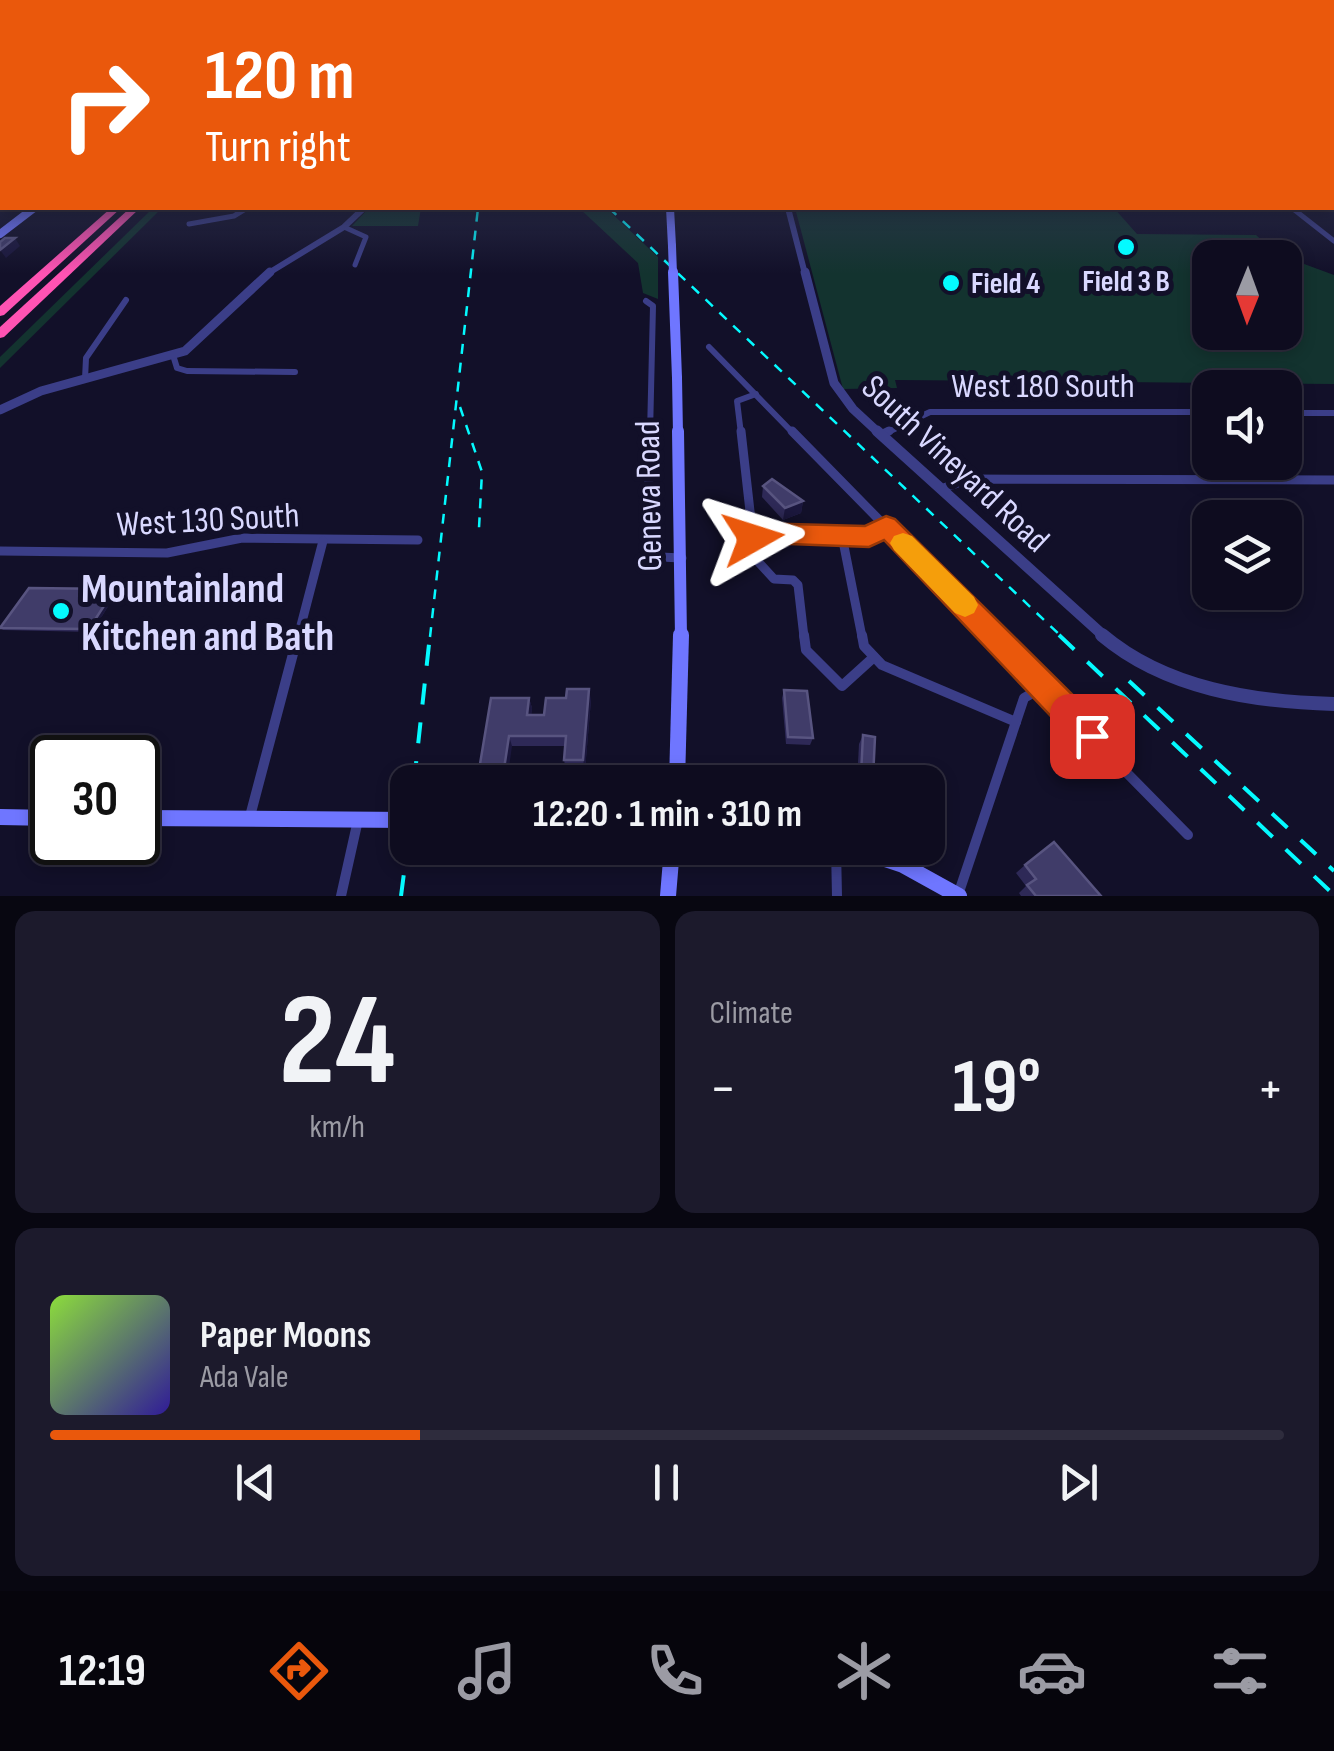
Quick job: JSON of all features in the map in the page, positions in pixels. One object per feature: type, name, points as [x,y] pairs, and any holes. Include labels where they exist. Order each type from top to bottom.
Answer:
[{"type":"highway","points":[[0,312],[114,210]]},
{"type":"highway","points":[[1,334],[133,210]]},
{"type":"main road","points":[[0,234],[31,210]]},
{"type":"main road","name":"Geneva Road","points":[[670,210],[682,558],[676,765]]},
{"type":"main road","points":[[0,817],[30,818]]},
{"type":"main road","points":[[160,818],[390,820]]},
{"type":"main road","points":[[668,896],[671,865]]},
{"type":"main road","points":[[903,865],[958,896]]},
{"type":"street","points":[[189,224],[234,216],[243,210]]},
{"type":"street","points":[[0,410],[34,393],[174,355],[198,343],[275,266],[344,227],[362,210]]},
{"type":"street","name":"South Vineyard Road","points":[[789,210],[834,383],[852,409],[1107,639],[1137,658],[1181,681],[1226,696],[1266,702],[1334,704]]},
{"type":"street","points":[[1295,210],[1334,241]]},
{"type":"street","points":[[344,227],[366,238],[354,266]]},
{"type":"street","points":[[85,378],[86,358],[126,300]]},
{"type":"street","points":[[646,301],[653,306],[647,549],[660,557],[682,558]]},
{"type":"street","points":[[710,347],[1188,835]]},
{"type":"street","points":[[174,355],[177,368],[188,371],[295,372]]},
{"type":"street","points":[[756,394],[737,402],[753,538],[742,544],[774,579],[794,580],[798,585],[806,650],[842,686],[874,657]]},
{"type":"street","name":"West 180 South","points":[[881,435],[930,412],[1192,413]]},
{"type":"street","points":[[1302,412],[1334,413]]},
{"type":"street","points":[[941,489],[969,479],[1192,479]]},
{"type":"street","points":[[1302,480],[1334,480]]},
{"type":"street","points":[[752,533],[869,536],[886,526]]},
{"type":"street","points":[[842,536],[864,646],[874,657],[882,665],[1016,722]]},
{"type":"street","name":"West 130 South","points":[[0,550],[167,553],[242,538],[418,540]]},
{"type":"street","points":[[249,820],[323,540]]},
{"type":"street","points":[[958,896],[1024,698],[1044,687]]},
{"type":"street","points":[[342,896],[358,820]]},
{"type":"street","points":[[836,865],[837,896]]},
{"type":"green space","points":[[151,210],[160,210],[0,368],[0,357]]},
{"type":"green space","points":[[367,210],[421,210],[418,226],[352,226]]},
{"type":"green space","points":[[581,210],[608,210],[658,257],[658,299],[643,293],[638,263]]},
{"type":"green space","points":[[796,210],[1116,210],[1137,234],[1256,235],[1262,240],[1192,240],[1192,350],[1302,350],[1302,263],[1334,275],[1334,384],[1302,384],[1302,370],[1192,370],[1192,383],[895,380],[897,388],[843,389]]},
{"type":"building","points":[[15,238],[0,250],[0,242]]},
{"type":"building","points":[[772,479],[803,501],[785,508],[763,486]]},
{"type":"building","name":"Mountainland Kitchen and Bath","points":[[29,588],[115,589],[89,629],[0,628]]},
{"type":"building","points":[[567,689],[589,689],[583,760],[564,760],[566,736],[509,736],[505,765],[480,765],[491,698],[529,698],[527,715],[544,715],[546,698],[566,698]]},
{"type":"building","points":[[784,690],[807,691],[813,738],[788,737]]},
{"type":"building","points":[[863,735],[875,737],[874,765],[862,765]]},
{"type":"building","points":[[1054,842],[1101,896],[1036,896],[1027,885],[1036,879],[1025,865]]},
{"type":"railway","points":[[430,637],[478,210]]},
{"type":"railway","points":[[611,210],[1062,637]]},
{"type":"railway","points":[[460,407],[482,472],[479,528]]},
{"type":"railway","points":[[416,765],[430,635]]},
{"type":"railway","points":[[1059,635],[1334,895]]},
{"type":"railway","points":[[1129,681],[1334,871]]},
{"type":"railway","points":[[401,896],[405,865]]},
{"type":"slow traffic","points":[[903,543],[965,605]]},
{"type":"place","name":"Field 3 B","points":[[1126,247]]},
{"type":"place","name":"Field 4","points":[[951,283]]},
{"type":"place","name":"Mountainland Kitchen and Bath","points":[[61,611]]},
{"type":"route","points":[[753,538],[752,533],[869,536],[886,526],[1092,736]]}]
